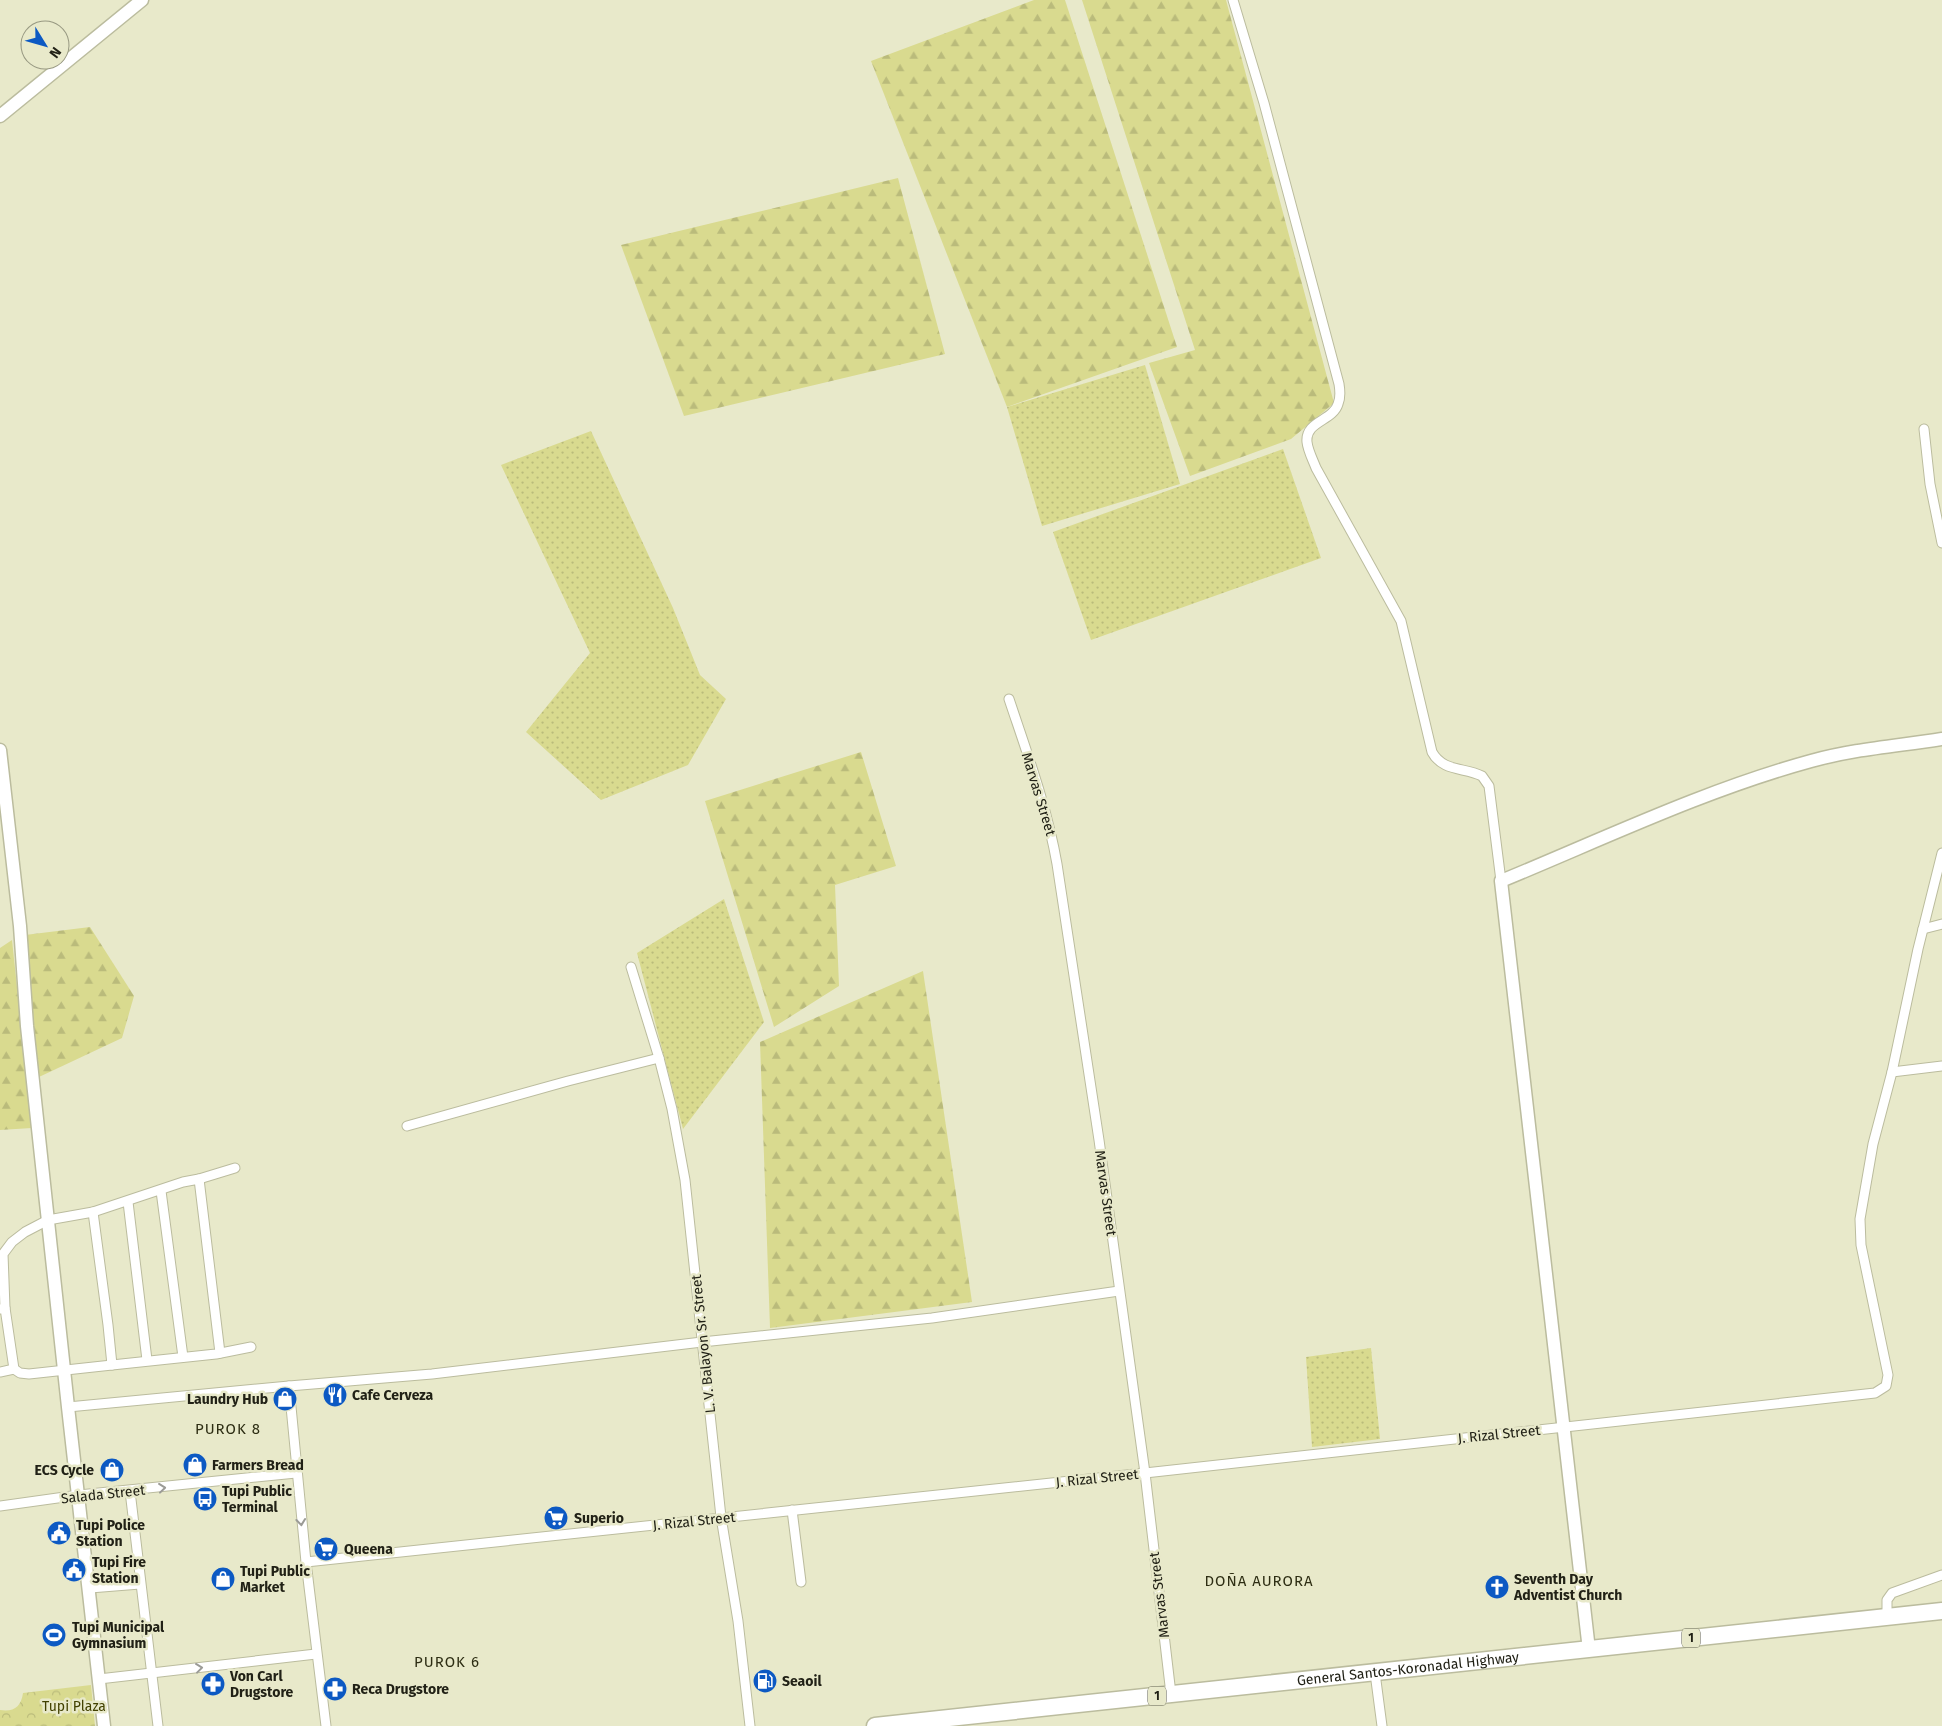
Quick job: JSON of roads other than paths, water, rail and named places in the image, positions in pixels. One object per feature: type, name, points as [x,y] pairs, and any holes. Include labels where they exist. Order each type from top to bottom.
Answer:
[{"type":"highway","name":"General Santos-Koronadal Highway","points":[[875,1726],[1942,1611]]},
{"type":"street","points":[[0,116],[142,0]]},
{"type":"street","points":[[1233,0],[1266,112],[1339,384],[1339,403],[1332,414],[1311,429],[1307,440],[1308,449],[1316,468],[1401,621],[1432,752],[1448,768],[1482,776],[1489,786],[1589,1650]]},
{"type":"street","points":[[1924,428],[1930,484],[1942,543]]},
{"type":"street","name":"Marvas Street","points":[[1009,699],[1052,832],[1120,1292],[1145,1474],[1171,1694]]},
{"type":"street","points":[[1501,882],[1728,787],[1776,771],[1848,753],[1942,739]]},
{"type":"street","points":[[0,750],[20,926],[28,1026],[64,1371],[90,1588],[104,1726]]},
{"type":"street","points":[[1942,853],[1923,929],[1892,1072],[1942,1066]]},
{"type":"street","points":[[1923,929],[1942,924]]},
{"type":"street","name":"L. V. Balayon Sr. Street","points":[[631,967],[659,1058],[672,1109],[685,1180],[721,1518],[738,1621],[750,1726]]},
{"type":"street","points":[[407,1126],[659,1058]]},
{"type":"street","name":"J. Rizal Street","points":[[306,1562],[1145,1474],[1876,1393],[1886,1386],[1888,1375],[1861,1245],[1860,1219],[1873,1144],[1892,1072]]},
{"type":"street","points":[[14,1369],[3,1308],[3,1254],[12,1242],[48,1220],[93,1212],[161,1191],[183,1182],[235,1168]]},
{"type":"street","points":[[199,1179],[220,1353]]},
{"type":"street","points":[[161,1191],[183,1357]]},
{"type":"street","points":[[128,1202],[147,1360]]},
{"type":"street","points":[[93,1212],[112,1365]]},
{"type":"street","points":[[68,1407],[432,1374],[702,1342],[932,1318],[1120,1292]]},
{"type":"street","points":[[0,1372],[14,1369],[26,1374],[64,1371],[220,1353],[251,1347]]},
{"type":"street","points":[[289,1386],[296,1473],[326,1726]]},
{"type":"street","name":"Salada Street","points":[[0,1506],[79,1495],[296,1473]]},
{"type":"street","points":[[130,1491],[158,1726]]},
{"type":"street","points":[[792,1510],[801,1582]]},
{"type":"street","points":[[1887,1617],[1887,1600],[1892,1593],[1942,1575]]},
{"type":"street","points":[[90,1588],[140,1584]]},
{"type":"street","points":[[99,1679],[316,1654]]},
{"type":"street","points":[[1375,1673],[1382,1726]]},
{"type":"place","name":"Cafe Cerveza","points":[[335,1395]]},
{"type":"place","name":"Laundry Hub","points":[[285,1399]]},
{"type":"place","name":"Farmers Bread","points":[[195,1465]]},
{"type":"place","name":"ECS Cycle","points":[[112,1470]]},
{"type":"place","name":"Tupi Public Terminal","points":[[205,1499]]},
{"type":"place","name":"Superio","points":[[556,1518]]},
{"type":"place","name":"Tupi Police Station","points":[[59,1533]]},
{"type":"place","name":"Queena","points":[[326,1549]]},
{"type":"place","name":"Tupi Fire Station","points":[[74,1570]]},
{"type":"place","name":"Tupi Public Market","points":[[223,1579]]},
{"type":"place","name":"Seventh Day Adventist Church","points":[[1497,1587]]},
{"type":"place","name":"Tupi Municipal Gymnasium","points":[[54,1635]]},
{"type":"place","name":"Seaoil","points":[[765,1681]]},
{"type":"place","name":"Von Carl Drugstore","points":[[213,1684]]},
{"type":"place","name":"Reca Drugstore","points":[[335,1689]]},
{"type":"district","name":"PUROK 8","points":[[228,1429]]},
{"type":"district","name":"DOÑA AURORA","points":[[1259,1581]]},
{"type":"district","name":"PUROK 6","points":[[447,1662]]},
{"type":"park label","name":"Tupi Plaza","points":[[74,1706]]}]
